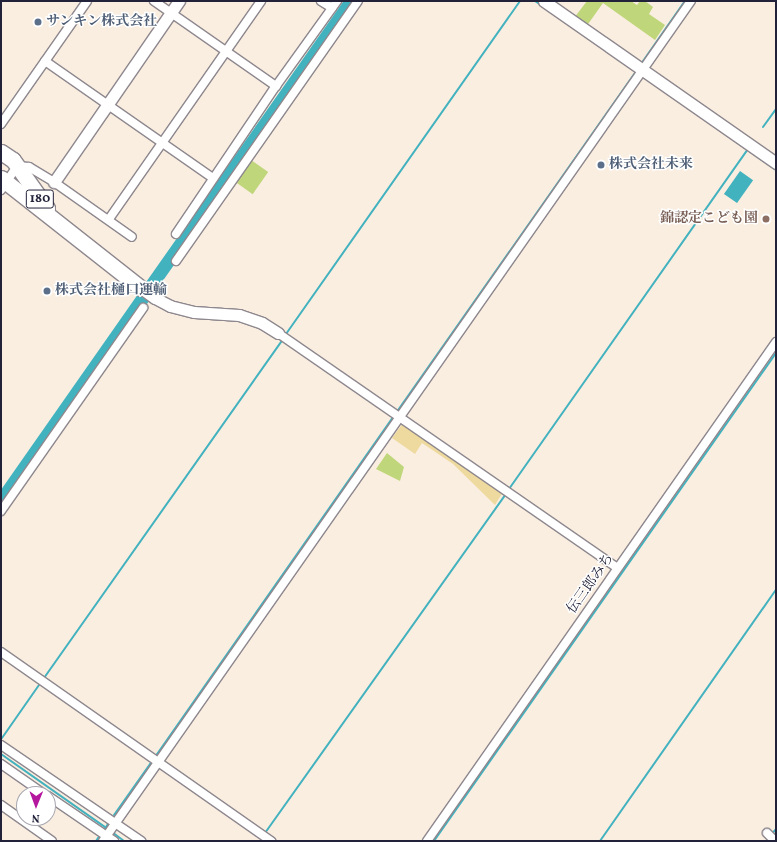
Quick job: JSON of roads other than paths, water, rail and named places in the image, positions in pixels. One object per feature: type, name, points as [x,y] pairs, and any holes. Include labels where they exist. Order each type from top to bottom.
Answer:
[{"type":"highway","name":"180","points":[[1,152],[11,158],[39,199],[66,229]]},
{"type":"highway","name":"180","points":[[3,184],[66,229]]},
{"type":"highway","points":[[66,229],[141,288]]},
{"type":"street","points":[[1,124],[88,1]]},
{"type":"street","points":[[154,1],[276,86]]},
{"type":"street","points":[[54,182],[179,1]]},
{"type":"street","points":[[109,219],[261,1]]},
{"type":"street","points":[[321,1],[332,8]]},
{"type":"street","points":[[176,234],[276,86],[337,1]]},
{"type":"street","points":[[176,261],[358,1]]},
{"type":"street","points":[[544,1],[776,163]]},
{"type":"street","points":[[107,833],[155,760],[640,68],[691,1]]},
{"type":"street","points":[[45,61],[213,178]]},
{"type":"street","points":[[3,184],[17,166],[29,167],[109,219],[132,237]]},
{"type":"street","points":[[141,288],[154,298],[170,306],[194,312],[239,315],[262,323],[398,415],[617,568]]},
{"type":"street","points":[[1,511],[143,308]]},
{"type":"street","name":"伝三郎みち","points":[[427,841],[776,342]]},
{"type":"street","points":[[1,652],[266,837]]},
{"type":"street","points":[[1,745],[107,833],[114,841]]},
{"type":"street","points":[[1,764],[33,786]]},
{"type":"street","points":[[56,801],[107,833],[141,841]]},
{"type":"street","points":[[1,805],[52,841]]},
{"type":"street","points":[[767,833],[775,841]]},
{"type":"water","points":[[740,171],[753,180],[737,203],[724,194]]},
{"type":"waterway","points":[[149,288],[351,1]]},
{"type":"waterway","points":[[286,334],[520,1]]},
{"type":"waterway","points":[[535,1],[541,5]]},
{"type":"waterway","points":[[641,64],[685,1]]},
{"type":"waterway","points":[[396,413],[636,71]]},
{"type":"waterway","points":[[763,127],[776,109]]},
{"type":"waterway","points":[[708,122],[776,170]]},
{"type":"waterway","points":[[509,489],[748,149]]},
{"type":"waterway","points":[[1,500],[143,297]]},
{"type":"waterway","points":[[44,678],[283,339]]},
{"type":"waterway","points":[[434,841],[776,353]]},
{"type":"waterway","points":[[155,757],[394,416]]},
{"type":"waterway","points":[[265,833],[506,494]]},
{"type":"waterway","points":[[600,841],[776,590]]},
{"type":"waterway","points":[[2,738],[41,682]]},
{"type":"waterway","points":[[1,754],[109,830]]},
{"type":"waterway","points":[[114,815],[153,760]]},
{"type":"waterway","points":[[103,832],[108,824]]},
{"type":"waterway","points":[[771,835],[776,829]]},
{"type":"waterway","points":[[112,832],[124,841]]},
{"type":"waterway","points":[[96,841],[100,835]]},
{"type":"place","name":"サンキン株式会社","points":[[38,22]]},
{"type":"place","name":"株式会社未来","points":[[601,165]]},
{"type":"place","name":"錦認定こども園","points":[[766,219]]},
{"type":"place","name":"株式会社樋口運輸","points":[[47,291]]}]
